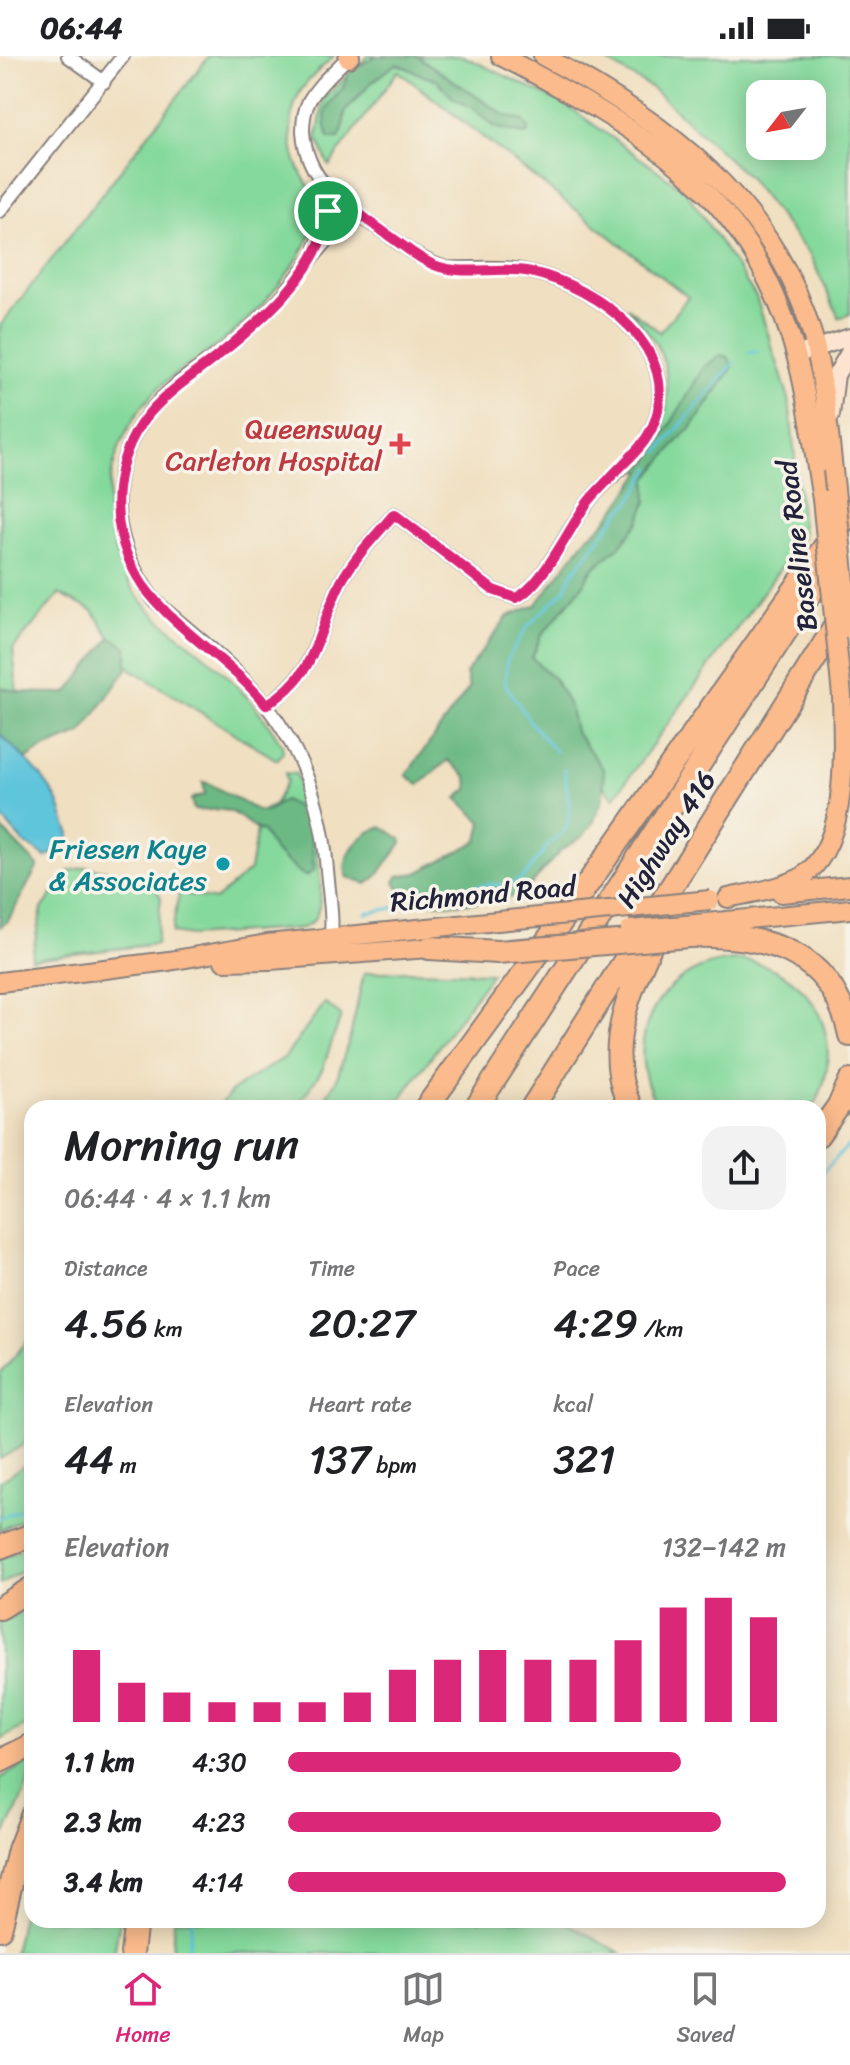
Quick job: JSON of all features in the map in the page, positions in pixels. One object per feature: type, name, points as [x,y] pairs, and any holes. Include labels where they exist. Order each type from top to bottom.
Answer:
[{"type":"highway","points":[[432,1100],[850,511]]},
{"type":"highway","points":[[481,1100],[850,531]]},
{"type":"highway","name":"Highway 416","points":[[537,1100],[850,603]]},
{"type":"highway","points":[[628,1100],[618,1067],[620,1028],[643,965],[688,862]]},
{"type":"highway","points":[[429,948],[501,948],[692,930],[745,937],[772,943],[798,955],[820,973],[837,995],[850,1035]]},
{"type":"highway","points":[[826,1124],[840,1104],[850,1081]]},
{"type":"highway","points":[[0,1547],[24,1538]]},
{"type":"highway","points":[[0,1608],[24,1593]]},
{"type":"highway","points":[[0,1929],[24,1837]]},
{"type":"highway","points":[[132,1953],[135,1928]]},
{"type":"main road","name":"Baseline Road","points":[[501,56],[624,124],[706,191],[753,254],[782,312],[796,354],[822,499],[850,783]]},
{"type":"main road","name":"Baseline Road","points":[[543,56],[652,120],[718,177],[779,257],[795,288],[816,349],[829,432],[850,629]]},
{"type":"main road","points":[[796,354],[850,337]]},
{"type":"main road","points":[[829,432],[836,375],[850,351]]},
{"type":"main road","points":[[719,899],[798,879],[816,867],[830,850],[842,811],[842,696]]},
{"type":"main road","name":"Richmond Road","points":[[0,982],[169,961],[330,946],[518,919],[850,886]]},
{"type":"main road","points":[[692,930],[850,909]]},
{"type":"main road","name":"Richmond Road","points":[[330,946],[429,948]]},
{"type":"street","points":[[68,56],[104,82]]},
{"type":"street","points":[[0,211],[123,56]]},
{"type":"street","points":[[266,705],[281,696],[303,675],[313,657],[328,610],[342,580],[360,552],[394,514],[493,590],[516,598],[528,590],[542,572],[588,502],[638,450],[652,428],[659,408],[657,373],[647,346],[626,321],[603,303],[561,282],[531,272],[436,266],[352,211],[326,187],[312,169],[304,151],[303,118],[316,90],[349,56]]},
{"type":"street","points":[[310,261],[325,227],[328,211],[326,187]]},
{"type":"street","points":[[330,946],[325,839],[308,778],[294,746],[266,705],[234,670],[154,600],[142,585],[121,537],[118,492],[126,452],[145,417],[174,387],[228,347],[271,309],[352,211]]},
{"type":"green space","points":[[209,56],[334,56],[302,89],[291,123],[297,164],[320,213],[298,258],[257,310],[226,339],[163,384],[144,405],[128,428],[117,454],[110,480],[108,508],[111,535],[119,562],[132,588],[159,619],[223,671],[250,700],[282,745],[283,753],[277,760],[131,669],[93,611],[59,594],[13,649],[17,693],[0,687],[0,326]]},
{"type":"green space","points":[[368,56],[463,56],[565,104],[686,191],[756,297],[789,399],[803,537],[614,798],[603,785],[531,658],[541,636],[647,501],[647,479],[634,465],[660,429],[666,404],[667,378],[655,342],[627,307],[660,332],[688,297],[398,71],[329,166],[317,138],[324,99]]},
{"type":"green space","points":[[376,56],[417,56],[504,115],[524,121],[528,133],[495,127],[474,109],[453,98],[437,80],[396,64],[371,83],[345,112],[339,138],[329,138],[326,124],[328,107],[341,90],[348,73]]},
{"type":"green space","points":[[598,56],[849,56],[850,314],[839,318],[811,257],[747,176],[653,89]]},
{"type":"green space","points":[[721,355],[728,357],[733,367],[690,430],[647,479],[647,501],[639,522],[619,547],[590,571],[584,584],[541,636],[532,658],[555,680],[570,707],[575,731],[604,770],[603,798],[593,823],[583,836],[560,851],[522,895],[451,904],[406,898],[395,882],[398,876],[417,873],[478,841],[482,822],[457,798],[468,789],[467,777],[448,760],[419,785],[406,775],[469,688],[466,673],[508,616],[536,605],[588,536],[616,509],[704,367]]},
{"type":"green space","points":[[111,637],[127,647],[127,669],[82,733],[42,749],[27,759],[0,737],[0,687],[24,692],[67,693]]},
{"type":"green space","points":[[285,773],[296,774],[316,849],[320,891],[313,921],[303,928],[191,936],[172,933],[179,893],[215,900],[250,870],[260,812],[274,805],[287,781]]},
{"type":"green space","points":[[203,782],[260,812],[266,812],[284,800],[302,810],[310,827],[314,870],[303,875],[276,853],[262,831],[234,813],[194,810],[191,799],[205,794]]},
{"type":"green space","points":[[0,827],[38,866],[8,921],[0,927]]},
{"type":"green space","points":[[383,827],[401,839],[402,843],[367,884],[347,877],[346,861],[354,846],[367,833]]},
{"type":"green space","points":[[86,867],[151,878],[161,898],[156,944],[31,959],[42,909],[69,871]]},
{"type":"green space","points":[[741,960],[767,966],[789,978],[806,994],[819,1013],[826,1035],[828,1059],[824,1084],[817,1100],[655,1100],[647,1082],[642,1056],[645,1031],[654,1008],[669,989],[688,974],[713,964]]},
{"type":"green space","points":[[364,973],[492,973],[400,1100],[324,1100],[336,1081],[351,1033]]},
{"type":"green space","points":[[325,1003],[341,1016],[322,1070],[301,1100],[224,1100],[234,1089],[285,1057]]},
{"type":"green space","points":[[24,1345],[24,1444],[0,1459],[0,1374]]},
{"type":"green space","points":[[24,1465],[24,1519],[0,1530],[0,1481]]},
{"type":"green space","points":[[24,1548],[24,1569],[0,1585],[0,1559]]},
{"type":"green space","points":[[24,1610],[24,1726],[0,1740],[0,1624]]},
{"type":"green space","points":[[24,1765],[24,1794],[0,1845],[0,1778]]},
{"type":"green space","points":[[24,1906],[24,1928],[119,1928],[114,1953],[14,1953]]},
{"type":"green space","points":[[174,1928],[576,1928],[621,1953],[172,1953]]},
{"type":"water","points":[[0,734],[38,772],[60,807],[70,834],[67,845],[46,857],[24,843],[0,816]]},
{"type":"waterway","points":[[748,353],[758,351]]},
{"type":"waterway","points":[[658,452],[734,363]]},
{"type":"waterway","points":[[555,751],[531,723],[505,684],[507,660],[527,627],[565,590],[572,574],[620,511],[629,504],[651,468]]},
{"type":"waterway","points":[[366,913],[420,903],[454,890],[489,884],[509,886],[524,877],[549,844],[566,829],[570,809],[564,769]]},
{"type":"waterway","points":[[826,1169],[850,1144]]},
{"type":"waterway","points":[[0,1518],[24,1508]]},
{"type":"waterway","points":[[188,1953],[191,1928]]},
{"type":"place","name":"Queensway Carleton Hospital","points":[[400,444]]},
{"type":"place","name":"Friesen Kaye & Associates","points":[[223,864]]},
{"type":"route","points":[[326,187],[352,211],[436,266],[531,272],[561,282],[603,303],[626,321],[647,346],[657,373],[659,408],[643,444],[588,502],[542,572],[525,593],[516,598],[493,590],[394,514],[360,552],[342,580],[328,610],[313,657],[303,675],[281,696],[266,705],[234,670],[154,600],[142,585],[121,537],[118,492],[126,452],[145,417],[174,387],[228,347],[278,301],[310,261],[325,227],[328,211],[326,187]]}]
